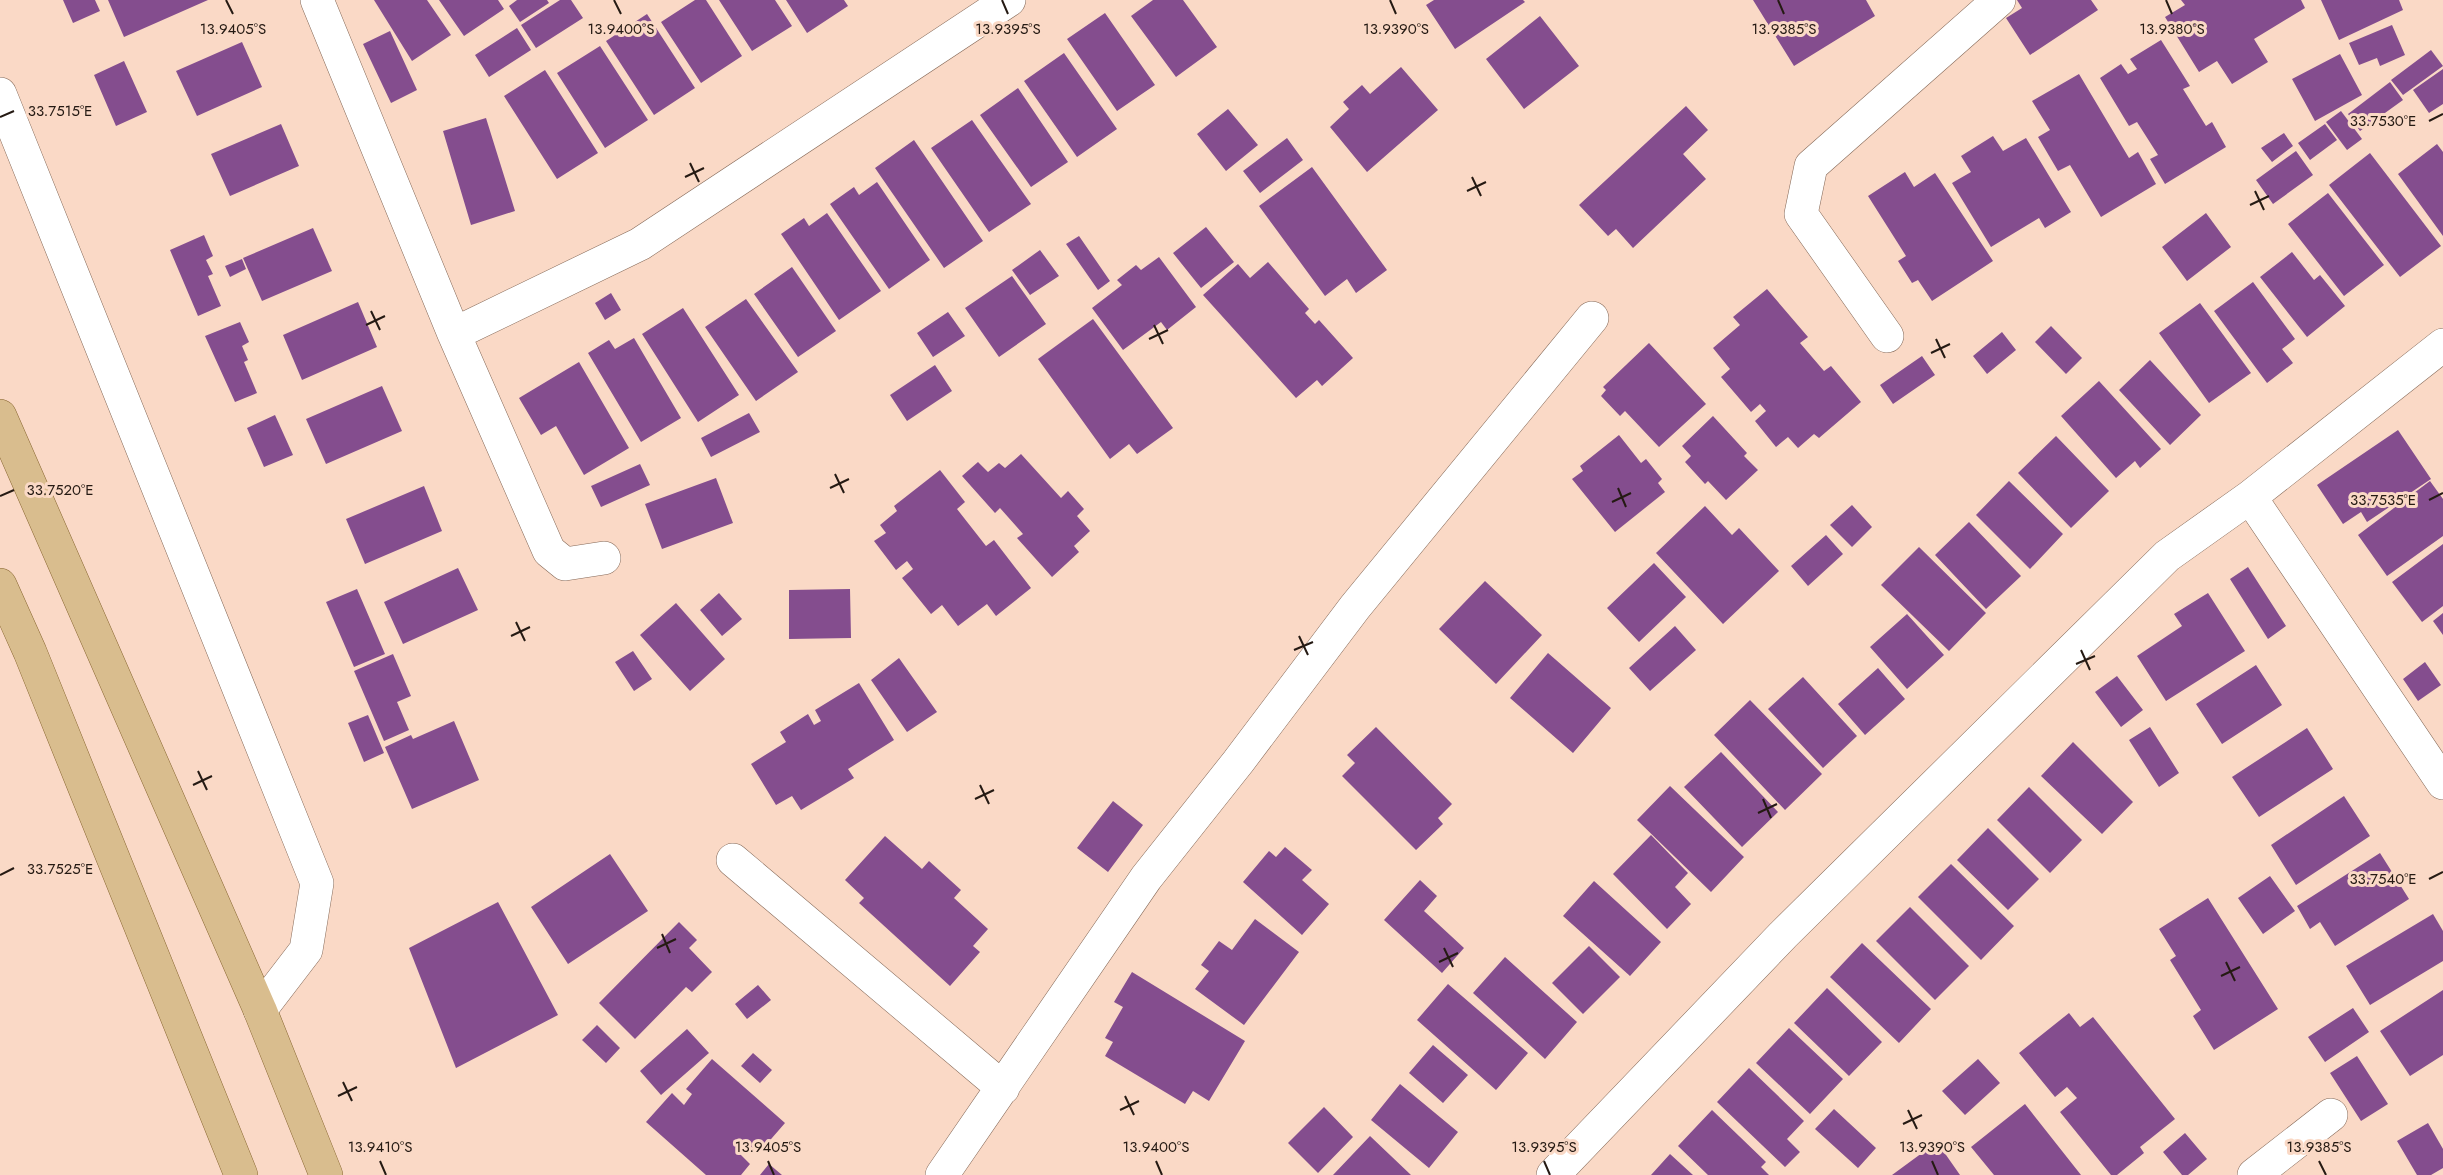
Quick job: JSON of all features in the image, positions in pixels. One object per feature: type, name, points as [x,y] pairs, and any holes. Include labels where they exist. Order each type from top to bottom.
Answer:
[{"type":"main road","points":[[0,416],[260,1010],[326,1175]]},
{"type":"main road","points":[[0,585],[30,652],[241,1175]]},
{"type":"street","points":[[317,0],[454,333],[549,551],[565,564],[604,558]]},
{"type":"street","points":[[454,333],[640,244],[1009,0]]},
{"type":"street","points":[[1887,336],[1802,214],[1811,166],[1999,0]]},
{"type":"street","points":[[0,94],[317,883],[306,950],[260,1010]]},
{"type":"street","points":[[942,1175],[1146,878],[1238,762],[1355,607],[1592,318]]},
{"type":"street","points":[[1553,1175],[1783,935],[2168,556],[2250,497],[2443,345]]},
{"type":"street","points":[[2250,497],[2443,783]]},
{"type":"street","points":[[733,860],[1003,1088]]},
{"type":"street","points":[[2254,1175],[2331,1115]]},
{"type":"building","points":[[63,0],[95,0],[100,11],[73,23]]},
{"type":"building","points":[[108,0],[208,0],[124,37]]},
{"type":"building","points":[[374,0],[427,0],[451,35],[412,61]]},
{"type":"building","points":[[439,0],[498,0],[504,9],[464,36]]},
{"type":"building","points":[[517,0],[547,0],[549,3],[520,22],[509,6]]},
{"type":"building","points":[[560,0],[571,0],[583,18],[536,48],[521,25]]},
{"type":"building","points":[[695,0],[706,0],[742,56],[701,83],[661,22]]},
{"type":"building","points":[[719,0],[775,0],[792,26],[752,51]]},
{"type":"building","points":[[786,0],[844,0],[848,6],[807,33]]},
{"type":"building","points":[[1153,0],[1183,0],[1217,47],[1176,77],[1131,16]]},
{"type":"building","points":[[1434,0],[1523,0],[1525,2],[1455,49],[1426,5]]},
{"type":"building","points":[[1753,0],[1866,0],[1875,16],[1794,66]]},
{"type":"building","points":[[2017,0],[2091,0],[2098,10],[2030,55],[2006,18],[2022,8]]},
{"type":"building","points":[[2181,0],[2301,0],[2305,8],[2254,39],[2268,62],[2232,84],[2217,61],[2199,72],[2165,17],[2185,5]]},
{"type":"building","points":[[2321,0],[2399,0],[2403,10],[2339,40]]},
{"type":"building","points":[[1105,13],[1155,85],[1117,111],[1067,39]]},
{"type":"building","points":[[647,14],[695,88],[654,115],[606,41]]},
{"type":"building","points":[[1540,16],[1579,66],[1524,109],[1486,59]]},
{"type":"building","points":[[2392,25],[2405,55],[2380,66],[2377,58],[2359,65],[2349,43]]},
{"type":"building","points":[[517,28],[531,50],[489,77],[475,55]]},
{"type":"building","points":[[390,31],[417,90],[391,103],[363,44]]},
{"type":"building","points":[[2161,40],[2190,86],[2183,89],[2206,126],[2212,122],[2226,147],[2165,184],[2150,159],[2158,155],[2137,122],[2129,126],[2100,78],[2121,64],[2128,74],[2137,69],[2130,59]]},
{"type":"building","points":[[242,42],[262,87],[197,116],[176,71]]},
{"type":"building","points":[[600,46],[648,120],[605,148],[557,73]]},
{"type":"building","points":[[2431,50],[2443,66],[2403,95],[2391,80]]},
{"type":"building","points":[[1064,53],[1117,129],[1077,157],[1024,81]]},
{"type":"building","points":[[2340,54],[2362,95],[2315,121],[2292,79]]},
{"type":"building","points":[[124,61],[147,112],[116,126],[94,75]]},
{"type":"building","points":[[1401,67],[1438,110],[1367,172],[1330,127],[1349,109],[1343,102],[1362,85],[1370,94]]},
{"type":"building","points":[[2443,69],[2443,104],[2429,113],[2413,90]]},
{"type":"building","points":[[545,70],[598,153],[557,179],[504,96]]},
{"type":"building","points":[[2079,74],[2129,158],[2138,152],[2156,184],[2101,217],[2070,165],[2058,171],[2038,137],[2050,130],[2032,101]]},
{"type":"building","points":[[2390,82],[2403,100],[2360,131],[2348,114]]},
{"type":"building","points":[[1018,88],[1068,162],[1031,187],[980,115]]},
{"type":"building","points":[[1686,106],[1708,130],[1683,154],[1706,179],[1633,248],[1616,229],[1608,236],[1579,205]]},
{"type":"building","points":[[1228,109],[1258,145],[1226,171],[1197,134]]},
{"type":"building","points":[[2341,111],[2362,139],[2347,150],[2326,122]]},
{"type":"building","points":[[486,118],[515,211],[471,225],[443,131]]},
{"type":"building","points":[[972,120],[1031,204],[989,232],[931,148]]},
{"type":"building","points":[[281,124],[299,166],[230,196],[211,154]]},
{"type":"building","points":[[2325,124],[2337,140],[2310,160],[2298,143]]},
{"type":"building","points":[[2284,133],[2293,146],[2272,162],[2261,148]]},
{"type":"building","points":[[1993,136],[2003,151],[2026,138],[2071,212],[2045,228],[2039,218],[1991,247],[1952,183],[1971,172],[1961,156]]},
{"type":"building","points":[[1287,138],[1303,160],[1260,193],[1243,171]]},
{"type":"building","points":[[914,140],[983,241],[944,268],[875,168]]},
{"type":"building","points":[[2437,144],[2443,152],[2443,236],[2398,174]]},
{"type":"building","points":[[2296,151],[2313,175],[2273,204],[2256,180]]},
{"type":"building","points":[[2370,153],[2441,246],[2400,277],[2329,185]]},
{"type":"building","points":[[1312,167],[1387,270],[1356,293],[1347,279],[1325,296],[1259,206]]},
{"type":"building","points":[[1905,172],[1914,187],[1935,173],[1993,261],[1932,301],[1918,280],[1912,283],[1898,261],[1906,256],[1868,196]]},
{"type":"building","points":[[877,182],[930,260],[889,289],[830,204],[854,187],[859,195]]},
{"type":"building","points":[[2328,193],[2384,265],[2344,296],[2288,224]]},
{"type":"building","points":[[827,213],[881,291],[839,320],[781,234],[804,218],[809,226]]},
{"type":"building","points":[[2206,213],[2231,247],[2187,281],[2162,247]]},
{"type":"building","points":[[1206,227],[1234,262],[1201,288],[1173,253]]},
{"type":"building","points":[[313,228],[332,271],[262,301],[243,258]]},
{"type":"building","points":[[204,235],[213,256],[206,260],[213,274],[208,276],[221,306],[198,316],[170,250]]},
{"type":"building","points":[[1079,236],[1110,281],[1098,290],[1066,244]]},
{"type":"building","points":[[1040,250],[1059,276],[1030,295],[1012,270]]},
{"type":"building","points":[[2292,252],[2314,280],[2320,275],[2345,306],[2307,337],[2260,277]]},
{"type":"building","points":[[1159,257],[1196,307],[1167,330],[1161,322],[1123,350],[1092,308],[1122,285],[1117,280],[1136,265],[1141,270]]},
{"type":"building","points":[[242,259],[246,269],[230,277],[225,266]]},
{"type":"building","points":[[1268,262],[1309,309],[1305,313],[1315,324],[1319,320],[1353,358],[1322,386],[1317,380],[1296,398],[1203,295],[1238,264],[1250,278]]},
{"type":"building","points":[[792,267],[836,331],[798,357],[754,294]]},
{"type":"building","points":[[1012,276],[1046,324],[999,357],[965,308]]},
{"type":"building","points":[[2253,282],[2295,339],[2282,349],[2293,363],[2267,383],[2214,311]]},
{"type":"building","points":[[1767,289],[1808,337],[1800,343],[1824,371],[1831,366],[1861,402],[1819,438],[1814,434],[1798,448],[1788,437],[1776,447],[1755,421],[1766,411],[1760,404],[1751,412],[1721,377],[1730,369],[1713,348],[1740,325],[1733,317]]},
{"type":"building","points":[[611,293],[621,310],[605,320],[595,303]]},
{"type":"building","points":[[746,299],[798,372],[756,401],[705,327]]},
{"type":"building","points":[[358,302],[377,347],[302,380],[283,335]]},
{"type":"building","points":[[2200,303],[2251,373],[2209,403],[2159,333]]},
{"type":"building","points":[[683,308],[739,395],[698,422],[642,334]]},
{"type":"building","points":[[948,312],[965,336],[933,357],[917,333]]},
{"type":"building","points":[[1093,319],[1173,428],[1137,454],[1129,444],[1110,459],[1038,359]]},
{"type":"building","points":[[240,322],[249,342],[242,346],[248,360],[244,362],[257,393],[235,402],[205,336]]},
{"type":"building","points":[[2051,326],[2082,358],[2066,374],[2035,342]]},
{"type":"building","points":[[2002,332],[2016,350],[1987,374],[1973,356]]},
{"type":"building","points":[[634,338],[681,418],[641,442],[588,353],[609,340],[615,349]]},
{"type":"building","points":[[1649,343],[1706,404],[1659,447],[1625,411],[1620,416],[1601,396],[1606,390],[1603,387]]},
{"type":"building","points":[[1922,356],[1935,375],[1893,404],[1880,385]]},
{"type":"building","points":[[2150,360],[2201,415],[2170,445],[2119,390]]},
{"type":"building","points":[[579,362],[629,448],[584,475],[556,426],[541,435],[519,398]]},
{"type":"building","points":[[935,365],[952,391],[907,421],[890,395]]},
{"type":"building","points":[[2099,381],[2161,449],[2140,468],[2135,461],[2116,478],[2061,416]]},
{"type":"building","points":[[382,386],[402,431],[326,464],[306,419]]},
{"type":"building","points":[[749,413],[760,432],[711,457],[701,438]]},
{"type":"building","points":[[275,415],[293,455],[264,467],[247,428]]},
{"type":"building","points":[[1713,416],[1747,453],[1744,456],[1758,470],[1726,500],[1708,481],[1705,484],[1685,462],[1691,456],[1682,446]]},
{"type":"building","points":[[2398,430],[2431,479],[2367,522],[2361,512],[2343,524],[2317,485]]},
{"type":"building","points":[[1619,435],[1641,463],[1646,459],[1662,479],[1658,483],[1665,492],[1615,532],[1572,479],[1583,471],[1580,466]]},
{"type":"building","points":[[2056,436],[2109,491],[2071,528],[2018,473]]},
{"type":"building","points":[[1021,454],[1061,498],[1068,491],[1084,509],[1077,516],[1090,531],[1074,546],[1079,552],[1052,577],[1017,538],[1023,534],[1000,508],[995,513],[962,476],[978,462],[988,472],[999,463],[1005,468]]},
{"type":"building","points":[[640,464],[650,485],[601,507],[591,486]]},
{"type":"building","points":[[940,470],[965,502],[957,509],[986,546],[994,540],[1031,588],[996,616],[987,604],[958,626],[942,605],[931,614],[902,578],[913,569],[907,561],[896,570],[874,541],[886,533],[880,525],[897,511],[894,506]]},
{"type":"building","points":[[716,478],[733,523],[662,549],[645,504]]},
{"type":"building","points":[[2009,481],[2063,534],[2030,569],[1976,515]]},
{"type":"building","points":[[2430,481],[2443,499],[2443,536],[2387,576],[2358,535]]},
{"type":"building","points":[[424,486],[442,531],[365,564],[346,519]]},
{"type":"building","points":[[1852,505],[1872,527],[1852,547],[1830,525]]},
{"type":"building","points":[[1705,506],[1732,535],[1739,528],[1779,571],[1723,624],[1656,553]]},
{"type":"building","points":[[1969,522],[2021,576],[1986,609],[1935,555]]},
{"type":"building","points":[[1826,535],[1843,554],[1808,586],[1791,566]]},
{"type":"building","points":[[2443,544],[2443,606],[2422,622],[2392,582]]},
{"type":"building","points":[[1919,547],[1986,613],[1949,651],[1881,585]]},
{"type":"building","points":[[1654,563],[1686,597],[1639,642],[1607,608]]},
{"type":"building","points":[[2248,567],[2286,626],[2268,639],[2230,579]]},
{"type":"building","points":[[458,568],[478,610],[403,644],[384,602]]},
{"type":"building","points":[[1485,581],[1542,635],[1496,684],[1439,629]]},
{"type":"building","points":[[357,589],[385,654],[354,667],[326,602]]},
{"type":"building","points":[[850,589],[851,638],[789,639],[789,590]]},
{"type":"building","points":[[719,593],[742,619],[722,636],[700,610]]},
{"type":"building","points":[[2208,593],[2245,651],[2166,701],[2137,656],[2182,626],[2174,614]]},
{"type":"building","points":[[676,603],[725,659],[690,691],[640,635]]},
{"type":"building","points":[[2443,613],[2443,635],[2433,621]]},
{"type":"building","points":[[1907,614],[1944,655],[1907,689],[1870,647]]},
{"type":"building","points":[[1675,626],[1696,650],[1650,691],[1629,668]]},
{"type":"building","points":[[633,651],[652,679],[634,691],[615,662]]},
{"type":"building","points":[[1548,653],[1611,708],[1573,753],[1510,698]]},
{"type":"building","points":[[393,654],[411,696],[397,702],[409,730],[384,741],[354,671]]},
{"type":"building","points":[[899,658],[937,712],[907,732],[871,680]]},
{"type":"building","points":[[2425,662],[2441,685],[2418,701],[2403,679]]},
{"type":"building","points":[[2256,665],[2282,705],[2222,744],[2196,704]]},
{"type":"building","points":[[1878,668],[1905,699],[1865,735],[1838,704]]},
{"type":"building","points":[[2117,676],[2143,710],[2121,727],[2095,692]]},
{"type":"building","points":[[1803,677],[1857,736],[1823,768],[1768,709]]},
{"type":"building","points":[[859,683],[894,740],[848,769],[854,778],[801,810],[792,796],[776,805],[751,764],[786,742],[780,732],[808,714],[814,725],[821,721],[815,710]]},
{"type":"building","points":[[1750,700],[1822,774],[1785,810],[1714,735]]},
{"type":"building","points":[[368,715],[384,753],[364,762],[348,723]]},
{"type":"building","points":[[454,721],[479,780],[412,809],[385,747],[411,735],[413,739]]},
{"type":"building","points":[[1376,727],[1452,804],[1438,818],[1443,824],[1416,850],[1342,776],[1355,763],[1347,755]]},
{"type":"building","points":[[2150,727],[2179,773],[2159,787],[2129,740]]},
{"type":"building","points":[[2307,728],[2333,769],[2259,817],[2232,777]]},
{"type":"building","points":[[2073,742],[2133,802],[2102,834],[2041,776]]},
{"type":"building","points":[[1721,752],[1778,812],[1742,847],[1684,787]]},
{"type":"building","points":[[1670,786],[1744,857],[1711,892],[1637,820]]},
{"type":"building","points":[[2029,787],[2082,840],[2050,873],[1997,820]]},
{"type":"building","points":[[2344,796],[2370,836],[2296,885],[2271,845]]},
{"type":"building","points":[[1113,801],[1143,825],[1108,872],[1077,848]]},
{"type":"building","points":[[1988,828],[2039,879],[2008,910],[1957,860]]},
{"type":"building","points":[[1651,835],[1688,873],[1675,887],[1691,904],[1667,929],[1613,874]]},
{"type":"building","points":[[885,836],[922,869],[929,861],[961,890],[954,898],[988,929],[973,946],[980,952],[950,986],[859,903],[864,898],[845,880]]},
{"type":"building","points":[[1285,847],[1312,870],[1302,880],[1329,904],[1302,935],[1243,882],[1269,851],[1276,857]]},
{"type":"building","points":[[2380,853],[2409,899],[2335,946],[2320,922],[2310,929],[2297,906]]},
{"type":"building","points":[[610,854],[648,911],[568,964],[531,907]]},
{"type":"building","points":[[1951,864],[2014,926],[1981,960],[1918,897]]},
{"type":"building","points":[[2270,876],[2295,911],[2263,934],[2238,898]]},
{"type":"building","points":[[1420,880],[1437,896],[1424,911],[1464,948],[1442,973],[1384,920]]},
{"type":"building","points":[[1594,881],[1661,942],[1630,976],[1563,916]]},
{"type":"building","points":[[2208,898],[2278,1009],[2214,1050],[2193,1016],[2201,1010],[2170,960],[2176,956],[2159,929]]},
{"type":"building","points":[[498,902],[558,1015],[456,1068],[409,948]]},
{"type":"building","points":[[1910,907],[1969,966],[1935,1000],[1876,941]]},
{"type":"building","points":[[2433,914],[2443,931],[2443,961],[2370,1005],[2346,966]]},
{"type":"building","points":[[1255,919],[1299,952],[1244,1025],[1195,989],[1209,971],[1201,965],[1219,941],[1232,950]]},
{"type":"building","points":[[679,922],[697,940],[689,948],[712,972],[692,992],[686,987],[635,1039],[599,1003]]},
{"type":"building","points":[[1862,943],[1931,1009],[1899,1043],[1830,977]]},
{"type":"building","points":[[1589,946],[1620,977],[1583,1014],[1552,983]]},
{"type":"building","points":[[1505,957],[1577,1022],[1545,1059],[1473,993]]},
{"type":"building","points":[[1132,972],[1245,1041],[1209,1101],[1193,1091],[1185,1104],[1105,1056],[1113,1042],[1105,1038],[1123,1007],[1114,1002]]},
{"type":"building","points":[[1448,984],[1528,1053],[1496,1090],[1417,1020]]},
{"type":"building","points":[[758,985],[771,1000],[747,1019],[735,1004]]},
{"type":"building","points":[[1827,988],[1882,1042],[1849,1076],[1794,1023]]},
{"type":"building","points":[[2443,990],[2443,1055],[2410,1076],[2380,1031]]},
{"type":"building","points":[[2353,1008],[2369,1032],[2325,1062],[2308,1037]]},
{"type":"building","points":[[2069,1013],[2080,1027],[2093,1017],[2175,1119],[2140,1147],[2144,1153],[2117,1175],[2111,1175],[2060,1112],[2077,1098],[2067,1087],[2055,1097],[2019,1053]]},
{"type":"building","points":[[597,1025],[620,1048],[606,1063],[582,1040]]},
{"type":"building","points":[[1789,1028],[1843,1079],[1810,1114],[1756,1063]]},
{"type":"building","points":[[687,1029],[709,1053],[661,1095],[640,1071]]},
{"type":"building","points":[[1433,1045],[1468,1075],[1443,1103],[1409,1073]]},
{"type":"building","points":[[753,1053],[772,1070],[760,1083],[741,1066]]},
{"type":"building","points":[[2357,1056],[2388,1104],[2361,1121],[2330,1073]]},
{"type":"building","points":[[712,1059],[785,1123],[758,1154],[747,1144],[739,1153],[750,1164],[741,1175],[706,1175],[646,1122],[672,1093],[684,1105],[692,1094],[686,1089]]},
{"type":"building","points":[[1978,1059],[2000,1083],[1965,1115],[1942,1091]]},
{"type":"building","points":[[1749,1068],[1804,1121],[1787,1139],[1800,1152],[1785,1167],[1717,1102]]},
{"type":"building","points":[[1400,1084],[1458,1132],[1429,1168],[1371,1120]]},
{"type":"building","points":[[2025,1104],[2081,1175],[1994,1175],[1971,1147]]},
{"type":"building","points":[[1324,1107],[1353,1137],[1318,1173],[1288,1143]]},
{"type":"building","points":[[1834,1109],[1876,1148],[1858,1168],[1815,1129]]},
{"type":"building","points":[[1712,1110],[1766,1162],[1761,1167],[1769,1175],[1708,1175],[1678,1146]]},
{"type":"building","points":[[2428,1123],[2443,1149],[2443,1168],[2431,1175],[2417,1175],[2397,1141]]},
{"type":"building","points":[[2185,1133],[2207,1159],[2188,1175],[2182,1175],[2163,1152]]},
{"type":"building","points":[[1370,1136],[1411,1175],[1333,1175]]},
{"type":"building","points":[[1937,1142],[1960,1175],[1892,1175]]},
{"type":"building","points":[[1670,1154],[1693,1175],[1651,1175]]},
{"type":"building","points":[[769,1164],[782,1175],[760,1175]]}]
